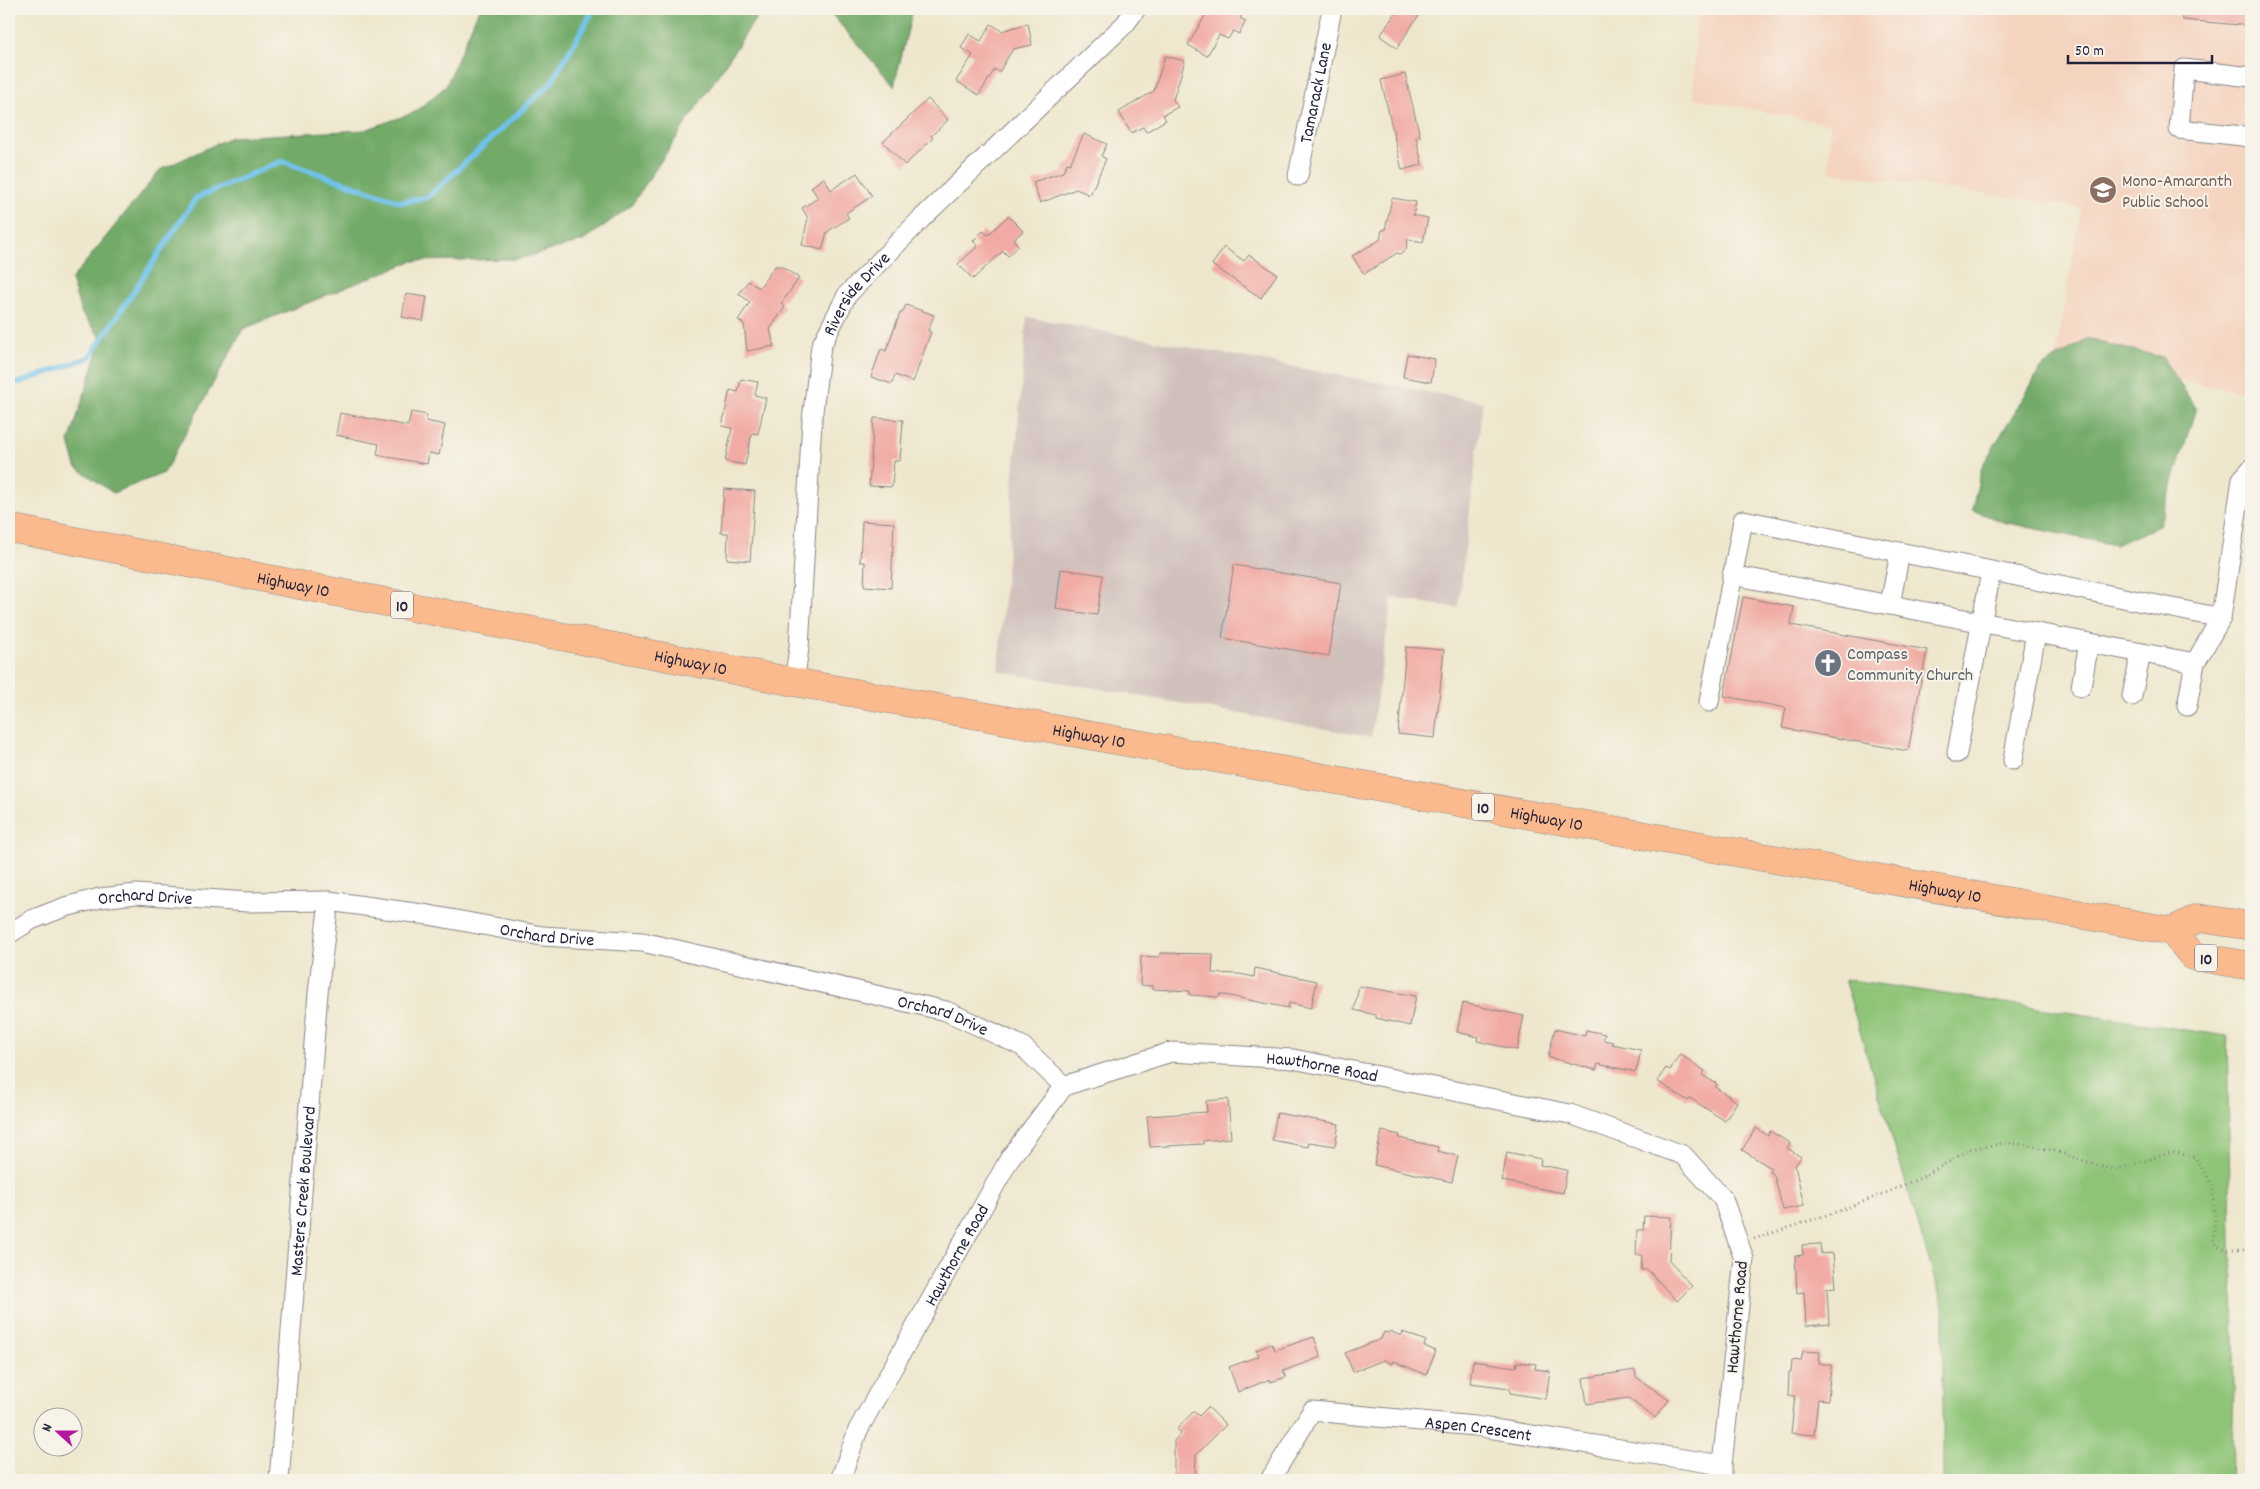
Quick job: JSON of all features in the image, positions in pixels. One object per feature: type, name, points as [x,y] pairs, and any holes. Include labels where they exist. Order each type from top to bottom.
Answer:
[{"type":"highway","name":"Highway 10","points":[[9,528],[794,682],[2172,931]]},
{"type":"highway","name":"10","points":[[2251,926],[2198,918],[2172,931],[2193,956],[2251,966]]},
{"type":"street","name":"Riverside Drive","points":[[794,682],[799,648],[812,420],[821,346],[847,296],[921,219],[1126,24],[1136,9]]},
{"type":"street","name":"Tamarack Lane","points":[[1298,176],[1332,9]]},
{"type":"street","points":[[2251,77],[2184,69],[2180,129],[2251,137]]},
{"type":"street","points":[[2187,706],[2195,663],[2221,618],[2242,478],[2251,469]]},
{"type":"street","points":[[1709,702],[1743,520],[2221,618]]},
{"type":"street","points":[[1890,604],[1900,553]]},
{"type":"street","points":[[1957,753],[1991,572]]},
{"type":"street","points":[[1732,574],[2195,663]]},
{"type":"street","points":[[2013,760],[2036,632]]},
{"type":"street","points":[[2081,687],[2089,643]]},
{"type":"street","points":[[2132,696],[2141,653]]},
{"type":"street","name":"Orchard Drive","points":[[9,934],[31,920],[65,907],[109,897],[136,894],[247,902],[329,901],[542,936],[642,942],[946,1011],[1022,1046],[1064,1086]]},
{"type":"street","name":"Masters Creek Boulevard","points":[[279,1480],[317,1003],[329,901]]},
{"type":"street","name":"Hawthorne Road","points":[[840,1480],[858,1430],[1010,1158],[1064,1086],[1171,1052],[1293,1059],[1570,1114],[1683,1155],[1723,1199],[1744,1259],[1722,1473]]},
{"type":"street","name":"Aspen Crescent","points":[[1270,1480],[1312,1411],[1475,1426],[1722,1473]]},
{"type":"path","points":[[1739,1244],[1839,1211],[1888,1192],[1922,1177],[1971,1149],[2004,1144],[2029,1145],[2055,1151],[2116,1170],[2172,1152],[2195,1157],[2212,1184],[2215,1217],[2213,1243],[2226,1250],[2244,1250],[2251,1256]]},
{"type":"shaded area","name":"Mono-Amaranth Public School","points":[[1697,9],[2251,9],[2251,393],[2055,361],[2081,208],[1829,172],[1830,124],[1693,98]]},
{"type":"shaded area","points":[[1027,317],[1483,402],[1458,608],[1392,598],[1371,737],[998,671]]},
{"type":"green space","points":[[479,9],[762,9],[631,206],[583,241],[519,259],[412,261],[243,329],[164,473],[113,493],[76,467],[69,442],[102,339],[82,314],[71,280],[160,170],[231,137],[365,130],[415,112],[446,86]]},
{"type":"green space","points":[[827,9],[913,9],[894,86]]},
{"type":"green space","points":[[2086,339],[2162,357],[2196,408],[2159,526],[2115,545],[2003,522],[1972,510],[1982,466],[2042,367]]},
{"type":"green space","points":[[1844,979],[2227,1036],[2234,1389],[2231,1480],[1943,1480],[1943,1306]]},
{"type":"building","points":[[1209,9],[1246,9],[1240,18],[1246,21],[1239,34],[1233,31],[1228,39],[1219,35],[1207,56],[1188,45]]},
{"type":"building","points":[[1398,9],[1423,9],[1397,48],[1380,36]]},
{"type":"building","points":[[2182,9],[2251,9],[2251,26],[2182,20]]},
{"type":"building","points":[[1028,23],[1032,45],[1013,49],[999,72],[995,69],[979,95],[956,81],[973,55],[961,48],[969,34],[981,41],[991,24],[1002,31]]},
{"type":"building","points":[[1165,56],[1185,61],[1173,100],[1178,107],[1163,115],[1166,120],[1146,132],[1143,127],[1131,133],[1119,112],[1154,91]]},
{"type":"building","points":[[1405,74],[1420,136],[1416,137],[1422,165],[1402,170],[1381,80]]},
{"type":"building","points":[[928,99],[948,120],[931,136],[933,138],[905,165],[883,142]]},
{"type":"building","points":[[1084,134],[1107,144],[1101,156],[1106,159],[1090,195],[1076,189],[1040,203],[1033,182],[1063,172],[1067,163],[1070,164]]},
{"type":"building","points":[[857,173],[872,196],[846,213],[849,218],[827,232],[822,250],[802,245],[808,218],[802,208],[818,198],[811,187],[824,178],[831,190]]},
{"type":"building","points":[[1392,198],[1416,202],[1413,215],[1428,218],[1423,242],[1408,239],[1406,250],[1401,254],[1397,253],[1364,274],[1352,256],[1380,240],[1382,230],[1385,230]]},
{"type":"building","points":[[1008,216],[1023,231],[1013,240],[1019,246],[1008,256],[1003,251],[973,279],[958,264],[978,246],[973,241],[983,231],[988,235]]},
{"type":"building","points":[[1224,247],[1244,261],[1249,255],[1277,274],[1261,298],[1212,265]]},
{"type":"building","points":[[775,266],[781,266],[799,278],[781,304],[785,307],[770,329],[774,346],[747,351],[744,324],[738,320],[750,302],[739,294],[748,281],[759,288]]},
{"type":"building","points":[[406,294],[427,297],[423,321],[402,317]]},
{"type":"building","points":[[906,305],[934,315],[928,331],[931,332],[913,382],[895,375],[892,384],[871,377],[881,349],[886,351],[900,313],[902,313]]},
{"type":"building","points":[[1407,354],[1435,359],[1431,382],[1403,377]]},
{"type":"building","points":[[741,379],[758,382],[755,395],[766,398],[758,434],[752,433],[745,465],[725,461],[732,428],[722,426],[730,390],[738,392]]},
{"type":"building","points":[[411,412],[427,415],[426,421],[445,425],[439,455],[429,453],[427,464],[377,455],[379,444],[336,435],[340,413],[408,426]]},
{"type":"building","points":[[874,418],[903,420],[900,461],[894,461],[892,487],[869,486]]},
{"type":"building","points":[[724,489],[755,491],[750,561],[727,559],[728,533],[721,533]]},
{"type":"building","points":[[862,521],[894,523],[891,588],[864,586],[865,562],[860,562]]},
{"type":"building","points":[[1234,565],[1341,583],[1329,656],[1222,638]]},
{"type":"building","points":[[1061,569],[1103,575],[1097,615],[1056,609]]},
{"type":"building","name":"Compass Community Church","points":[[1743,597],[1794,607],[1791,625],[1927,650],[1908,751],[1782,728],[1786,708],[1724,696]]},
{"type":"building","points":[[1406,647],[1444,650],[1435,738],[1398,734]]},
{"type":"building","points":[[1160,953],[1213,954],[1212,973],[1240,974],[1254,977],[1255,968],[1317,981],[1311,1008],[1289,1003],[1288,1008],[1220,994],[1219,997],[1190,995],[1190,991],[1152,989],[1152,986],[1140,985],[1141,956],[1159,957]]},
{"type":"building","points":[[1359,986],[1416,996],[1410,1026],[1376,1018],[1376,1015],[1354,1010]]},
{"type":"building","points":[[1463,1003],[1524,1016],[1517,1050],[1477,1041],[1478,1037],[1457,1032]]},
{"type":"building","points":[[1555,1029],[1585,1036],[1586,1030],[1605,1034],[1603,1040],[1613,1042],[1612,1044],[1641,1050],[1636,1072],[1598,1064],[1596,1070],[1548,1057]]},
{"type":"building","points":[[1680,1054],[1705,1071],[1702,1075],[1717,1084],[1715,1087],[1737,1102],[1725,1121],[1690,1098],[1688,1101],[1657,1081],[1666,1068],[1670,1070]]},
{"type":"building","points":[[1228,1099],[1231,1138],[1203,1141],[1203,1144],[1150,1147],[1147,1116],[1207,1112],[1206,1101]]},
{"type":"building","points":[[1277,1113],[1339,1124],[1335,1146],[1309,1142],[1308,1147],[1272,1140]]},
{"type":"building","points":[[1756,1128],[1768,1136],[1770,1131],[1790,1143],[1787,1148],[1801,1157],[1795,1166],[1804,1206],[1783,1210],[1774,1175],[1769,1171],[1771,1168],[1742,1150]]},
{"type":"building","points":[[1382,1131],[1400,1135],[1399,1138],[1438,1147],[1437,1151],[1458,1156],[1452,1182],[1374,1165]]},
{"type":"building","points":[[1507,1152],[1541,1159],[1540,1165],[1567,1170],[1563,1193],[1502,1181]]},
{"type":"building","points":[[1644,1216],[1671,1217],[1669,1261],[1692,1286],[1677,1301],[1648,1270],[1641,1270],[1642,1255],[1636,1255],[1637,1230],[1643,1230]]},
{"type":"building","points":[[1820,1244],[1821,1254],[1833,1253],[1836,1287],[1827,1288],[1829,1324],[1806,1326],[1804,1292],[1797,1293],[1795,1256],[1803,1255],[1802,1245]]},
{"type":"building","points":[[1390,1331],[1401,1336],[1403,1332],[1426,1341],[1424,1346],[1436,1351],[1426,1375],[1394,1361],[1393,1364],[1384,1360],[1353,1372],[1345,1353],[1381,1339],[1384,1332],[1389,1333]]},
{"type":"building","points":[[1314,1337],[1321,1357],[1283,1371],[1286,1377],[1271,1382],[1270,1379],[1238,1392],[1229,1367],[1259,1356],[1256,1350],[1272,1344],[1275,1350]]},
{"type":"building","points":[[1803,1351],[1820,1352],[1819,1363],[1831,1365],[1828,1400],[1818,1399],[1814,1435],[1791,1433],[1795,1396],[1788,1396],[1789,1372],[1791,1372],[1792,1360],[1801,1361]]},
{"type":"building","points":[[1473,1361],[1516,1367],[1517,1362],[1536,1364],[1535,1369],[1550,1371],[1546,1399],[1510,1393],[1510,1388],[1470,1383]]},
{"type":"building","points":[[1635,1370],[1636,1377],[1669,1400],[1655,1418],[1628,1398],[1587,1404],[1583,1378]]},
{"type":"building","points":[[1208,1407],[1226,1425],[1196,1455],[1195,1480],[1174,1480],[1174,1441],[1181,1433],[1177,1429],[1194,1411],[1199,1416]]},
{"type":"waterway","points":[[9,384],[22,382],[90,357],[196,198],[282,161],[401,202],[428,197],[551,83],[594,9]]},
{"type":"place","name":"Mono-Amaranth Public School","points":[[2103,190]]},
{"type":"place","name":"Compass Community Church","points":[[1828,663]]}]
